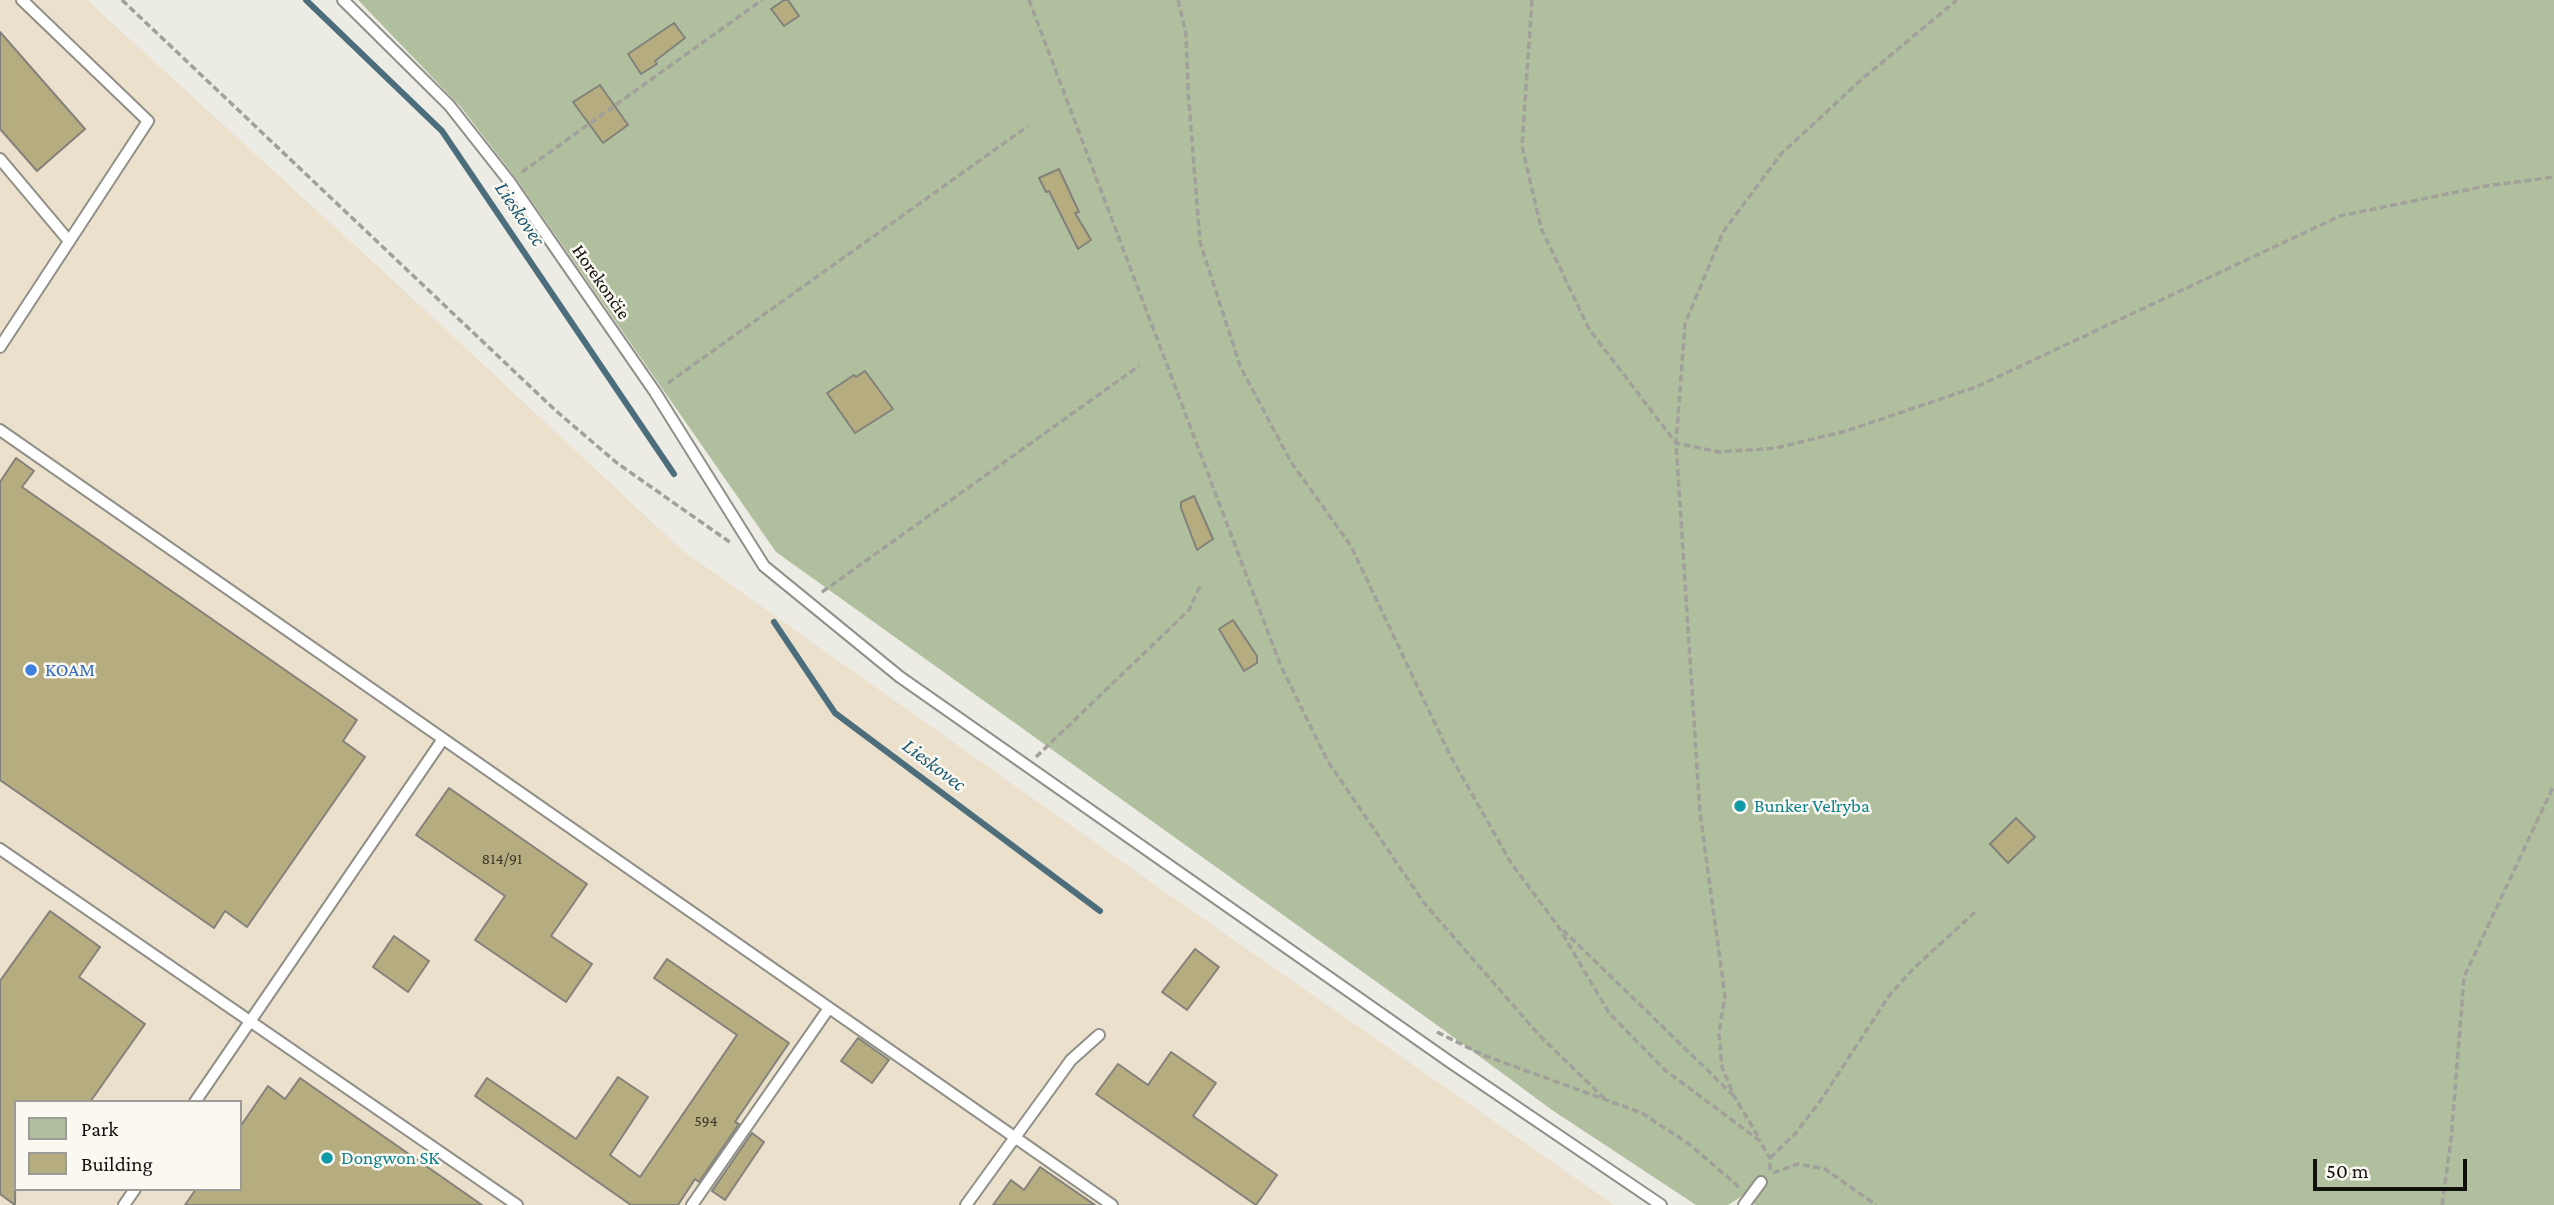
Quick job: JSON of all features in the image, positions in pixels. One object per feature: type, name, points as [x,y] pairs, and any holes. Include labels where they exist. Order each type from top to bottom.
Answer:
[{"type":"lane","points":[[0,347],[148,121],[22,0]]},
{"type":"lane","name":"Horekončie","points":[[342,0],[449,105],[509,181],[655,392],[764,566],[900,677],[1439,1054],[1661,1205]]},
{"type":"lane","points":[[0,159],[69,241]]},
{"type":"lane","points":[[0,430],[1112,1205]]},
{"type":"lane","points":[[196,1100],[443,739]]},
{"type":"lane","points":[[0,849],[517,1205]]},
{"type":"lane","points":[[692,1205],[828,1008]]},
{"type":"lane","points":[[966,1205],[1071,1060],[1099,1035]]},
{"type":"lane","points":[[1744,1205],[1761,1182]]},
{"type":"path","points":[[122,0],[555,410],[617,463],[731,543]]},
{"type":"path","points":[[521,172],[762,0]]},
{"type":"path","points":[[1029,0],[1280,664],[1327,760],[1424,903],[1540,1036],[1606,1100]]},
{"type":"path","points":[[1178,0],[1186,34],[1200,242],[1240,366],[1291,462],[1351,546],[1450,755],[1504,851],[1559,926],[1609,1013],[1665,1070],[1760,1141]]},
{"type":"path","points":[[1532,0],[1522,146],[1541,229],[1589,329],[1675,443],[1719,452],[1776,447],[1846,431],[1976,387],[2340,216],[2486,186],[2554,177]]},
{"type":"path","points":[[1876,1205],[1825,1169],[1798,1164],[1770,1174],[1770,1158],[1734,1096],[1722,1067],[1719,1033],[1725,996],[1700,813],[1675,443],[1685,324],[1723,232],[1781,154],[1862,79],[1957,0]]},
{"type":"path","points":[[665,385],[1028,126]]},
{"type":"path","points":[[831,586],[1139,366]]},
{"type":"path","points":[[1028,766],[1189,610],[1200,586]]},
{"type":"path","points":[[1038,756],[1048,762]]},
{"type":"path","points":[[2442,1205],[2451,1140],[2464,976],[2554,785]]},
{"type":"path","points":[[1770,1158],[1795,1134],[1821,1100],[1889,996],[1914,968],[1975,912]]},
{"type":"path","points":[[1559,926],[1734,1096]]},
{"type":"path","points":[[1430,1028],[1483,1055],[1642,1113],[1689,1144],[1742,1191]]},
{"type":"shaded area","points":[[0,0],[87,0],[683,551],[1614,1205],[0,1205]]},
{"type":"green space","points":[[358,0],[2554,0],[2554,1205],[1755,1205],[1744,1195],[1728,1205],[1696,1205],[1552,1110],[776,552],[515,177],[460,106]]},
{"type":"building","points":[[788,0],[799,16],[784,26],[771,9]]},
{"type":"building","points":[[674,23],[685,38],[655,61],[657,64],[641,74],[628,54]]},
{"type":"building","points":[[0,32],[85,129],[37,171],[0,129]]},
{"type":"building","points":[[600,85],[628,125],[603,143],[573,102]]},
{"type":"building","points":[[1059,169],[1079,212],[1075,213],[1091,240],[1078,249],[1049,191],[1046,192],[1039,178]]},
{"type":"building","points":[[865,371],[893,409],[855,433],[827,393]]},
{"type":"building","points":[[16,458],[34,471],[22,487],[357,720],[343,741],[365,757],[247,927],[225,911],[214,928],[0,780],[0,482]]},
{"type":"building","points":[[1194,496],[1213,539],[1197,550],[1181,508],[1181,502]]},
{"type":"building","points":[[1233,620],[1257,656],[1257,663],[1244,671],[1219,629]]},
{"type":"building","points":[[449,788],[587,884],[551,936],[592,964],[566,1002],[475,940],[505,896],[416,835]]},
{"type":"building","points":[[2016,818],[2035,837],[2008,863],[1990,844]]},
{"type":"building","points":[[50,911],[100,947],[79,977],[145,1024],[91,1100],[14,1100],[15,1205],[0,1194],[0,981]]},
{"type":"building","points":[[394,936],[429,961],[408,992],[373,967]]},
{"type":"building","points":[[1195,949],[1219,967],[1187,1010],[1162,992]]},
{"type":"building","points":[[667,959],[789,1043],[735,1122],[739,1124],[699,1182],[695,1179],[678,1205],[631,1205],[475,1096],[487,1078],[576,1139],[618,1077],[648,1097],[610,1155],[640,1177],[737,1035],[654,978]]},
{"type":"building","points":[[858,1038],[889,1060],[872,1083],[841,1061]]},
{"type":"building","points":[[1171,1052],[1216,1083],[1193,1116],[1277,1175],[1256,1205],[1096,1094],[1118,1064],[1148,1085]]},
{"type":"building","name":"Dongwon SK","points":[[300,1078],[482,1205],[185,1205],[195,1191],[242,1191],[242,1124],[268,1086],[285,1099]]},
{"type":"building","points":[[752,1133],[764,1142],[725,1200],[712,1191]]},
{"type":"building","points":[[1040,1167],[1095,1205],[993,1205],[1011,1180],[1024,1190]]},
{"type":"waterway","name":"Lieskovec","points":[[306,0],[442,131],[674,474]]},
{"type":"waterway","name":"Lieskovec","points":[[774,622],[835,713],[1100,911]]},
{"type":"place","name":"KOAM","points":[[31,670]]},
{"type":"place","name":"Bunker Veľryba","points":[[1740,806]]},
{"type":"place","name":"Dongwon SK","points":[[327,1158]]}]
